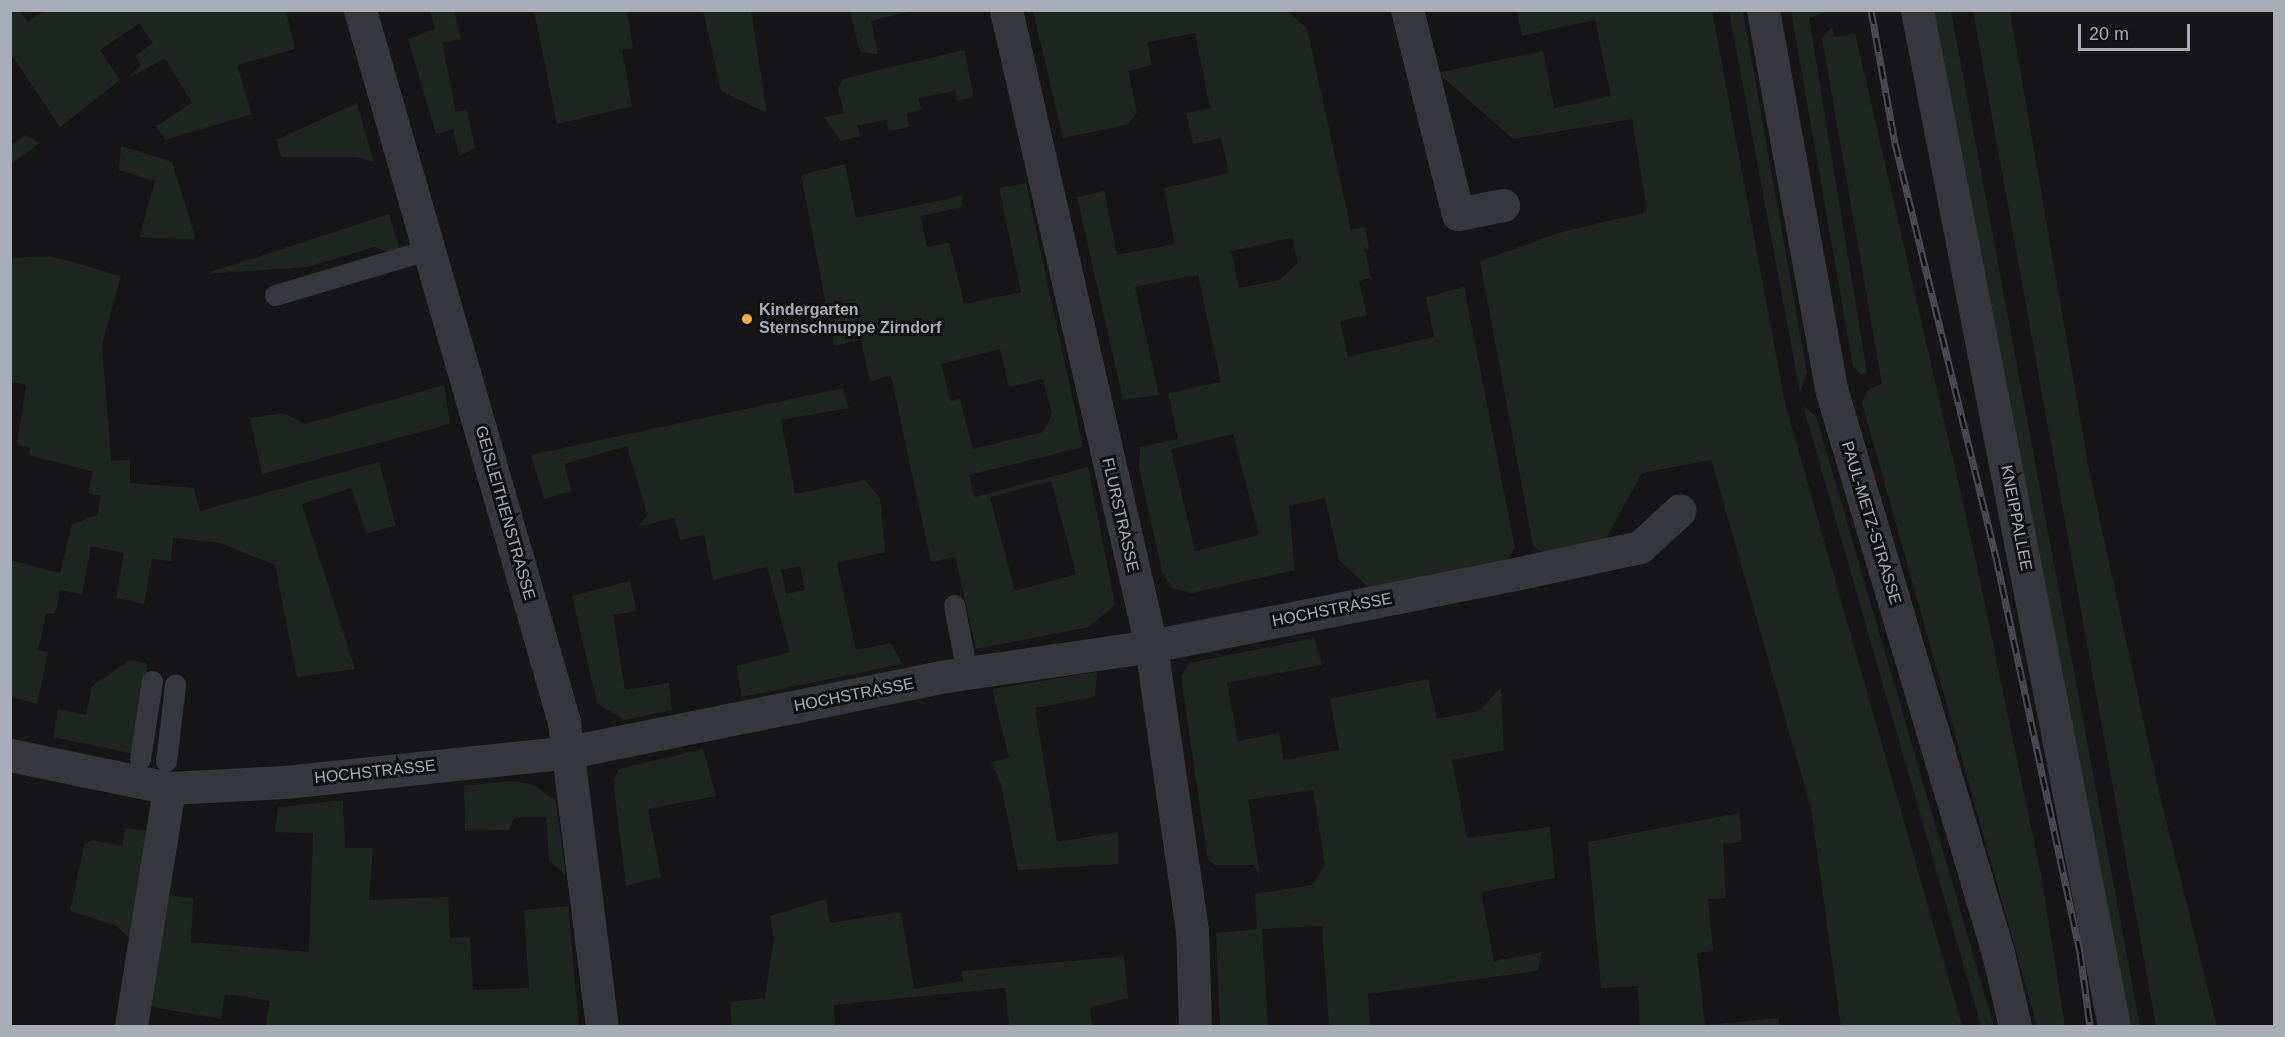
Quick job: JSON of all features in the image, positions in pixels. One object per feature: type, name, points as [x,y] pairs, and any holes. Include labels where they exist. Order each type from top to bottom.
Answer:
[{"type":"street","name":"GEISLEITHENSTRASSE","points":[[360,10],[430,249],[569,752],[602,1026]]},
{"type":"street","name":"FLURSTRASSE","points":[[1006,10],[1151,646],[1190,908],[1195,1026]]},
{"type":"street","points":[[1407,10],[1458,214],[1503,205]]},
{"type":"street","name":"PAUL-METZ-STRASSE","points":[[1762,10],[1832,392],[1998,953],[2015,1026]]},
{"type":"street","name":"KNEIPPALLEE","points":[[1917,10],[2114,1026]]},
{"type":"street","name":"HOCHSTRASSE","points":[[10,755],[168,775],[569,752],[967,673],[1151,646],[1640,547],[1680,510]]},
{"type":"street","points":[[131,1026],[168,775]]},
{"type":"lane","points":[[275,295],[430,249]]},
{"type":"lane","points":[[954,605],[967,673]]},
{"type":"lane","points":[[140,759],[152,681]]},
{"type":"lane","points":[[168,775],[175,685]]},
{"type":"shaded area","points":[[911,10],[871,21],[878,54],[860,52],[850,11]]},
{"type":"shaded area","points":[[11,11],[20,11],[28,22],[44,11],[286,11],[295,49],[237,65],[252,114],[165,140],[156,126],[192,103],[165,58],[126,80],[141,65],[135,56],[153,43],[139,24],[100,50],[120,80],[60,127],[11,54]]},
{"type":"shaded area","points":[[430,11],[454,11],[461,39],[442,43],[456,112],[467,110],[475,148],[459,156],[453,129],[436,134],[408,39],[435,29]]},
{"type":"shaded area","points":[[534,11],[627,11],[633,49],[622,50],[632,106],[557,124]]},
{"type":"shaded area","points":[[703,11],[751,11],[767,113],[721,91]]},
{"type":"shaded area","points":[[1033,11],[1287,11],[1307,28],[1351,230],[1365,227],[1369,249],[1365,250],[1371,278],[1359,281],[1367,315],[1340,321],[1348,357],[1434,337],[1426,297],[1464,287],[1515,548],[1507,559],[1368,587],[1339,560],[1325,498],[1289,506],[1295,570],[1192,593],[1172,588],[1162,572],[1139,468],[1140,447],[1178,439],[1168,393],[1221,382],[1198,275],[1135,287],[1159,395],[1123,400],[1077,197],[1104,191],[1117,255],[1175,244],[1164,188],[1229,173],[1221,138],[1193,144],[1186,113],[1210,108],[1195,33],[1147,42],[1152,65],[1128,71],[1137,113],[1127,125],[1063,138]],"holes":[[[1292,238],[1298,263],[1279,280],[1239,288],[1231,251]],[[1233,434],[1259,535],[1195,551],[1171,449]]]},
{"type":"shaded area","points":[[1517,11],[1712,11],[1785,403],[1962,1026],[1841,1026],[1811,808],[1711,460],[1642,473],[1605,540],[1541,552],[1533,546],[1480,261],[1562,232],[1647,212],[1632,119],[1513,139],[1438,73],[1543,51],[1554,108],[1611,96],[1595,20],[1522,36]]},
{"type":"shaded area","points":[[1729,11],[1743,11],[1807,373],[1800,392]]},
{"type":"shaded area","points":[[1791,11],[1829,11],[1809,18],[1867,373],[1861,375],[1853,366]]},
{"type":"shaded area","points":[[1927,11],[1951,11],[2140,1026],[2120,1026]]},
{"type":"shaded area","points":[[1973,11],[2010,11],[2089,470],[2159,792],[2217,1026],[2156,1026]]},
{"type":"shaded area","points":[[1832,27],[1834,37],[1855,33],[1971,538],[2041,875],[2065,1026],[2037,1026],[1862,403],[1867,390],[1882,384],[1822,38]]},
{"type":"shaded area","points":[[964,50],[974,97],[957,101],[955,91],[919,98],[921,110],[907,113],[909,127],[889,131],[887,120],[857,125],[860,136],[841,141],[824,117],[844,113],[838,89],[842,79]]},
{"type":"shaded area","points":[[357,103],[374,162],[356,157],[281,157],[276,140]]},
{"type":"shaded area","points":[[25,135],[40,143],[11,164],[11,146]]},
{"type":"shaded area","points":[[121,146],[172,162],[196,240],[139,237],[155,181],[119,170]]},
{"type":"shaded area","points":[[845,164],[856,218],[961,196],[963,207],[920,216],[927,247],[949,243],[964,304],[1021,292],[999,188],[1026,183],[1083,447],[969,475],[975,497],[1088,467],[1115,605],[1089,627],[976,649],[955,557],[931,562],[891,376],[870,381],[861,340],[834,346],[801,175]],"holes":[[[1000,349],[1009,387],[1043,379],[1052,414],[1043,432],[973,449],[960,399],[951,401],[941,364]],[[1051,481],[1076,574],[1015,591],[990,497]]]},
{"type":"shaded area","points":[[389,214],[402,257],[375,247],[307,267],[205,274]]},
{"type":"shaded area","points":[[51,256],[121,276],[102,344],[111,461],[130,460],[130,483],[194,488],[200,511],[379,462],[396,526],[366,533],[351,488],[302,504],[355,669],[297,677],[275,565],[220,543],[173,538],[171,561],[152,559],[144,604],[116,598],[124,553],[91,546],[82,595],[60,590],[55,614],[46,613],[38,650],[48,652],[37,704],[11,697],[11,560],[60,573],[72,524],[97,515],[101,496],[88,493],[93,472],[29,455],[30,448],[17,445],[26,385],[11,382],[11,258]]},
{"type":"shaded area","points":[[444,385],[450,424],[262,474],[250,418],[284,413],[305,424]]},
{"type":"shaded area","points":[[843,388],[849,408],[781,420],[795,494],[865,480],[880,498],[885,552],[837,563],[856,650],[891,643],[902,664],[742,697],[736,666],[790,652],[767,567],[713,580],[704,535],[680,540],[674,518],[638,527],[647,515],[627,446],[564,464],[572,491],[544,499],[531,455]],"holes":[[[800,566],[805,590],[786,594],[781,570]]]},
{"type":"shaded area","points":[[1803,406],[1816,416],[1994,1026],[1981,1026]]},
{"type":"shaded area","points":[[630,581],[637,611],[613,615],[625,690],[669,683],[672,710],[624,720],[597,703],[572,596]]},
{"type":"shaded area","points":[[1314,638],[1322,665],[1227,683],[1238,741],[1279,733],[1284,760],[1339,750],[1330,699],[1428,679],[1437,719],[1479,711],[1501,687],[1504,750],[1452,760],[1467,838],[1550,827],[1555,878],[1481,892],[1494,961],[1542,952],[1537,971],[1368,994],[1370,1026],[1329,1026],[1322,926],[1262,929],[1268,1026],[1220,1026],[1216,933],[1257,929],[1255,894],[1312,885],[1325,865],[1313,790],[1248,800],[1260,875],[1253,865],[1215,865],[1208,860],[1181,677],[1189,663]]},
{"type":"shaded area","points":[[130,660],[146,663],[150,698],[139,755],[53,737],[58,709],[86,715],[92,686]]},
{"type":"shaded area","points":[[1097,672],[1095,697],[1035,708],[1057,842],[1118,832],[1118,864],[1018,870],[1001,784],[991,762],[1009,758],[992,689]]},
{"type":"shaded area","points":[[703,749],[716,796],[648,809],[661,877],[626,886],[613,780],[619,769]]},
{"type":"shaded area","points":[[510,781],[532,784],[556,801],[566,876],[549,860],[546,817],[514,818],[509,830],[465,831],[464,786]]},
{"type":"shaded area","points":[[343,800],[345,848],[373,848],[369,900],[448,897],[450,938],[470,937],[473,990],[529,988],[524,910],[568,906],[579,1026],[266,1026],[270,1001],[225,994],[221,1019],[147,1006],[166,895],[193,898],[191,942],[309,952],[313,833],[275,832],[278,807]]},
{"type":"shaded area","points":[[1739,813],[1742,842],[1723,844],[1726,898],[1708,899],[1713,951],[1697,953],[1705,1025],[1778,1018],[1780,1026],[1640,1026],[1638,986],[1601,988],[1588,842]]},
{"type":"shaded area","points":[[125,828],[147,831],[134,942],[115,925],[70,911],[84,845],[92,840],[122,846]]},
{"type":"shaded area","points":[[826,899],[830,923],[901,912],[914,989],[963,981],[962,971],[1124,956],[1128,998],[1090,1008],[1092,1026],[1009,1026],[1005,988],[834,1005],[835,1026],[732,1026],[730,1002],[765,998],[774,938],[770,916]]},
{"type":"railway","points":[[1871,10],[1895,143],[1996,557],[2080,952],[2090,1026]]},
{"type":"place","name":"Kindergarten Sternschnuppe Zirndorf","points":[[747,319]]}]
